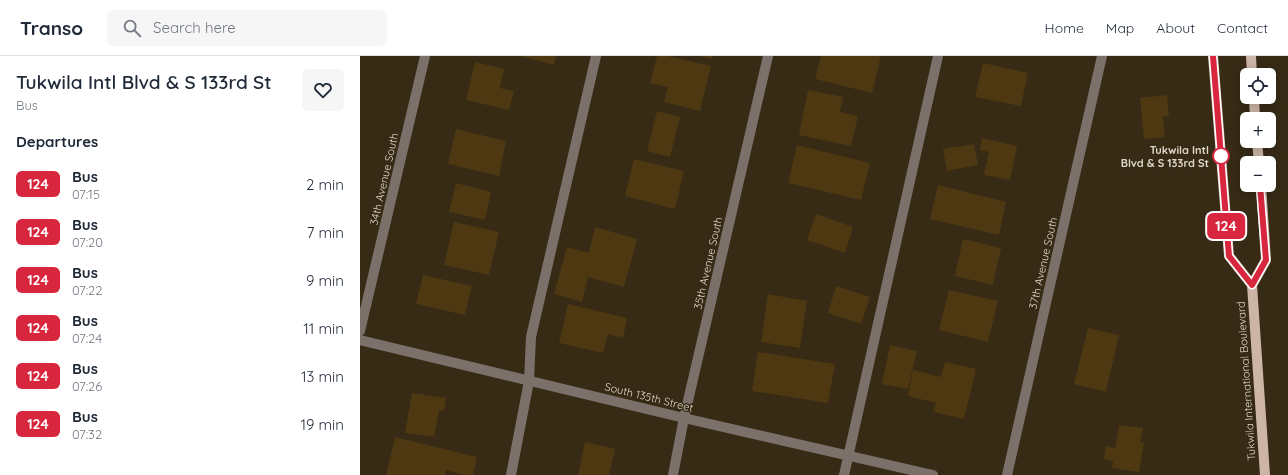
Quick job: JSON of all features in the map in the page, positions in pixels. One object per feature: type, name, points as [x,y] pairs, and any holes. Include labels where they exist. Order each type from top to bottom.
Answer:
[{"type":"main road","points":[[1214,56],[1229,256],[1252,285],[1266,260],[1261,192]]},
{"type":"main road","points":[[1251,56],[1252,68]]},
{"type":"main road","name":"Tukwila International Boulevard","points":[[1252,285],[1264,475]]},
{"type":"street","name":"34th Avenue South","points":[[360,331],[425,56]]},
{"type":"street","points":[[511,475],[529,381],[531,337],[596,56]]},
{"type":"street","name":"35th Avenue South","points":[[673,475],[684,418],[768,56]]},
{"type":"street","points":[[844,475],[938,56]]},
{"type":"street","name":"37th Avenue South","points":[[1007,475],[1102,56]]},
{"type":"street","name":"South 135th Street","points":[[360,340],[684,418],[933,475]]},
{"type":"building","points":[[520,56],[556,56],[554,65]]},
{"type":"building","points":[[657,56],[668,56],[711,66],[700,111],[664,102],[668,87],[650,83]]},
{"type":"building","points":[[701,56],[713,56],[712,59]]},
{"type":"building","points":[[821,56],[881,56],[872,93],[815,79]]},
{"type":"building","points":[[475,62],[504,69],[500,88],[514,91],[509,110],[466,100]]},
{"type":"building","points":[[983,63],[1028,73],[1021,106],[975,97]]},
{"type":"building","points":[[808,90],[843,97],[840,112],[858,116],[851,146],[799,135]]},
{"type":"building","points":[[1167,95],[1169,116],[1163,117],[1165,137],[1144,139],[1140,98]]},
{"type":"building","points":[[657,111],[680,117],[670,157],[647,151]]},
{"type":"building","points":[[456,129],[506,141],[499,176],[448,164]]},
{"type":"building","points":[[982,138],[1017,146],[1010,180],[984,175],[989,152],[980,150]]},
{"type":"building","points":[[974,144],[978,165],[947,171],[943,149]]},
{"type":"building","points":[[797,145],[870,163],[861,200],[788,183]]},
{"type":"building","points":[[634,159],[684,171],[675,209],[625,196]]},
{"type":"building","points":[[456,183],[491,192],[485,220],[449,212]]},
{"type":"building","points":[[938,185],[1006,202],[999,235],[930,219]]},
{"type":"building","points":[[816,214],[853,227],[845,253],[807,240]]},
{"type":"building","points":[[454,222],[499,232],[489,275],[444,265]]},
{"type":"building","points":[[595,227],[637,239],[624,287],[588,277],[582,302],[554,294],[567,247],[589,253]]},
{"type":"building","points":[[963,239],[1001,248],[993,285],[955,276]]},
{"type":"building","points":[[423,275],[472,286],[465,315],[416,304]]},
{"type":"building","points":[[836,286],[870,297],[861,324],[828,313]]},
{"type":"building","points":[[949,290],[998,301],[988,342],[939,330]]},
{"type":"building","points":[[768,294],[807,301],[800,348],[761,342]]},
{"type":"building","points":[[568,304],[627,318],[623,338],[608,334],[603,353],[559,343]]},
{"type":"building","points":[[1088,328],[1119,335],[1106,392],[1074,384]]},
{"type":"building","points":[[890,345],[917,351],[908,389],[882,384]]},
{"type":"building","points":[[758,352],[835,364],[828,403],[752,391]]},
{"type":"building","points":[[945,362],[976,369],[964,419],[933,412],[936,403],[908,396],[913,370],[941,377]]},
{"type":"building","points":[[412,393],[446,398],[444,411],[439,410],[434,437],[405,433]]},
{"type":"building","points":[[1119,425],[1143,428],[1140,442],[1144,443],[1139,472],[1112,468],[1113,461],[1104,459],[1106,446],[1115,448]]},
{"type":"building","points":[[395,437],[477,457],[473,475],[464,475],[446,470],[445,475],[386,475]]},
{"type":"building","points":[[585,442],[615,449],[609,475],[578,475]]},
{"type":"bus line","name":"124","points":[[1213,56],[1229,256],[1252,285],[1266,260],[1261,192]]},
{"type":"place","name":"Tukwila Intl Blvd & S 133rd St","points":[[1221,156]]}]
